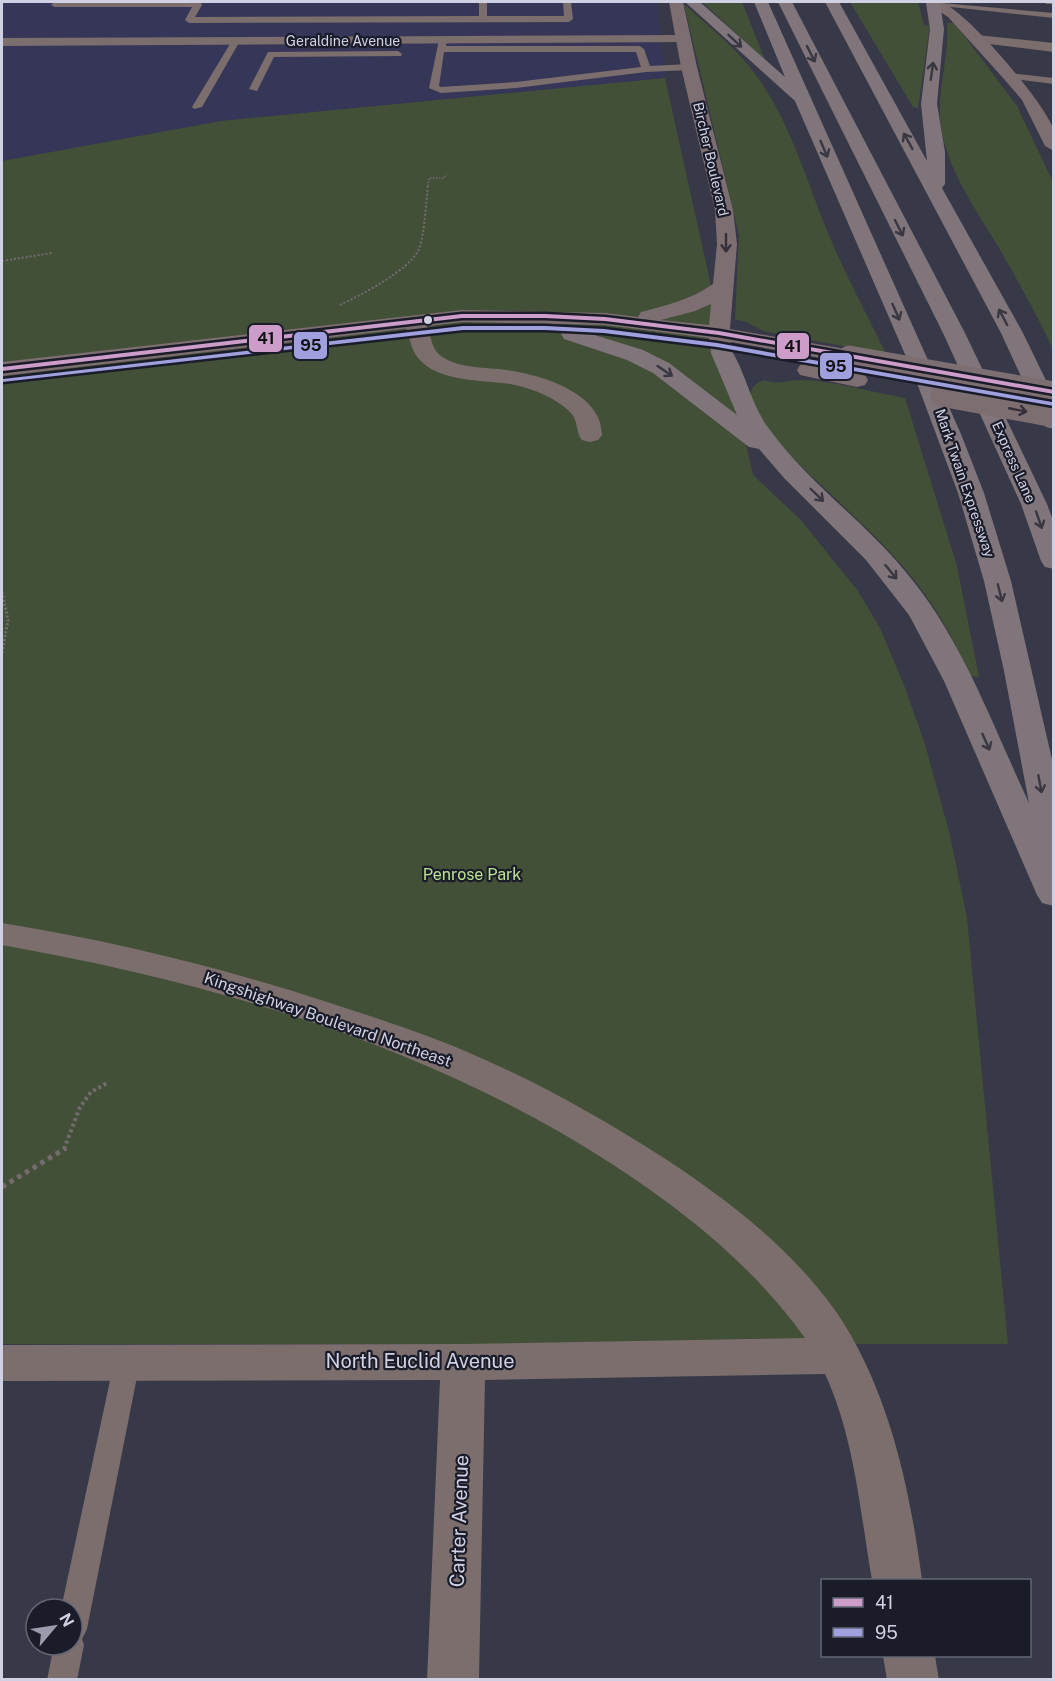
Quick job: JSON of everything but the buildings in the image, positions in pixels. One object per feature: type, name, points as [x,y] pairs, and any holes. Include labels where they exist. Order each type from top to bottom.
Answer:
[{"type":"highway","points":[[692,2],[804,102]]},
{"type":"highway","name":"Mark Twain Expressway","points":[[761,2],[943,415],[972,496],[1013,647],[1053,851]]},
{"type":"highway","name":"Express Lane","points":[[785,2],[954,333],[1034,504],[1053,561]]},
{"type":"highway","points":[[832,2],[1012,333],[1053,422]]},
{"type":"highway","points":[[933,2],[938,29],[929,104],[936,152],[936,192]]},
{"type":"highway","points":[[572,334],[635,355],[661,368],[782,461],[882,560],[913,598],[954,670],[1053,895]]},
{"type":"highway","points":[[721,343],[745,410],[782,461]]},
{"type":"main road","name":"Bircher Boulevard","points":[[676,2],[689,67],[724,210],[727,244],[721,343]]},
{"type":"main road","points":[[933,2],[953,14],[1047,118],[1053,146]]},
{"type":"main road","points":[[2,369],[462,316],[605,319],[647,316],[676,311],[705,301],[723,287]]},
{"type":"main road","points":[[605,319],[721,343],[857,380],[1053,417]]},
{"type":"main road","points":[[353,328],[536,331],[721,343],[849,356],[1053,393]]},
{"type":"street","name":"Geraldine Avenue","points":[[2,42],[236,41],[329,47],[617,44],[684,39]]},
{"type":"street","points":[[977,39],[1053,48]]},
{"type":"street","points":[[417,328],[424,353],[437,363],[459,371],[518,379],[567,397],[582,410],[591,425],[590,435]]},
{"type":"street","name":"Kingshighway Boulevard Northeast","points":[[2,934],[63,943],[208,977],[341,1020],[463,1065],[598,1134],[703,1205],[781,1275],[815,1317],[839,1356]]},
{"type":"street","points":[[839,1356],[864,1421],[885,1510],[897,1579]]},
{"type":"street","name":"North Euclid Avenue","points":[[2,1363],[464,1362],[839,1356]]},
{"type":"street","name":"Carter Avenue","points":[[453,1680],[464,1362]]},
{"type":"street","points":[[909,1657],[914,1680]]},
{"type":"lane","points":[[58,2],[55,5],[198,5],[189,20],[483,19],[524,14],[569,19],[567,2]]},
{"type":"lane","points":[[483,2],[483,19]]},
{"type":"lane","points":[[933,2],[971,4],[1053,16]]},
{"type":"lane","points":[[197,107],[236,41]]},
{"type":"lane","points":[[617,44],[642,50],[646,69]]},
{"type":"lane","points":[[442,45],[434,88],[441,90],[516,86],[646,69],[689,67]]},
{"type":"lane","points":[[254,88],[271,54],[329,47],[398,54]]},
{"type":"lane","points":[[1010,76],[1053,81]]},
{"type":"lane","points":[[79,1597],[127,1362]]},
{"type":"lane","points":[[62,1680],[67,1657]]},
{"type":"path","points":[[339,306],[370,291],[412,259],[419,248],[429,178],[444,178],[446,174]]},
{"type":"path","points":[[2,261],[52,253]]},
{"type":"path","points":[[2,592],[8,620],[2,653]]},
{"type":"path","points":[[2,1187],[66,1148],[80,1107],[91,1092],[110,1082]]},
{"type":"shaded area","points":[[2,2],[657,2],[665,78],[221,121],[2,161]]},
{"type":"green space","points":[[702,2],[742,2],[765,60]]},
{"type":"green space","points":[[850,2],[918,2],[924,25],[930,26],[918,108],[913,107]]},
{"type":"green space","points":[[684,4],[742,58],[770,96],[799,156],[837,254],[886,354],[767,332],[744,321],[735,320],[739,235]]},
{"type":"green space","points":[[947,23],[953,23],[960,30],[1017,106],[1053,182],[1053,349],[1013,273],[958,179],[946,149],[940,119],[940,105]]},
{"type":"green space","name":"Penrose Park","points":[[665,78],[753,475],[800,519],[858,591],[880,628],[924,741],[950,835],[967,918],[1008,1344],[2,1344],[2,161],[221,121]]},
{"type":"green space","points":[[765,380],[769,382],[797,380],[827,382],[905,398],[957,566],[979,677],[970,676],[940,618],[899,562],[791,456],[770,432],[751,398],[753,387]]},
{"type":"transit line","name":"41","points":[[2,369],[462,316],[545,316],[605,319],[719,333],[1054,392]]},
{"type":"transit line","name":"95","points":[[3,381],[463,328],[545,328],[604,331],[717,345],[1052,404]]}]
